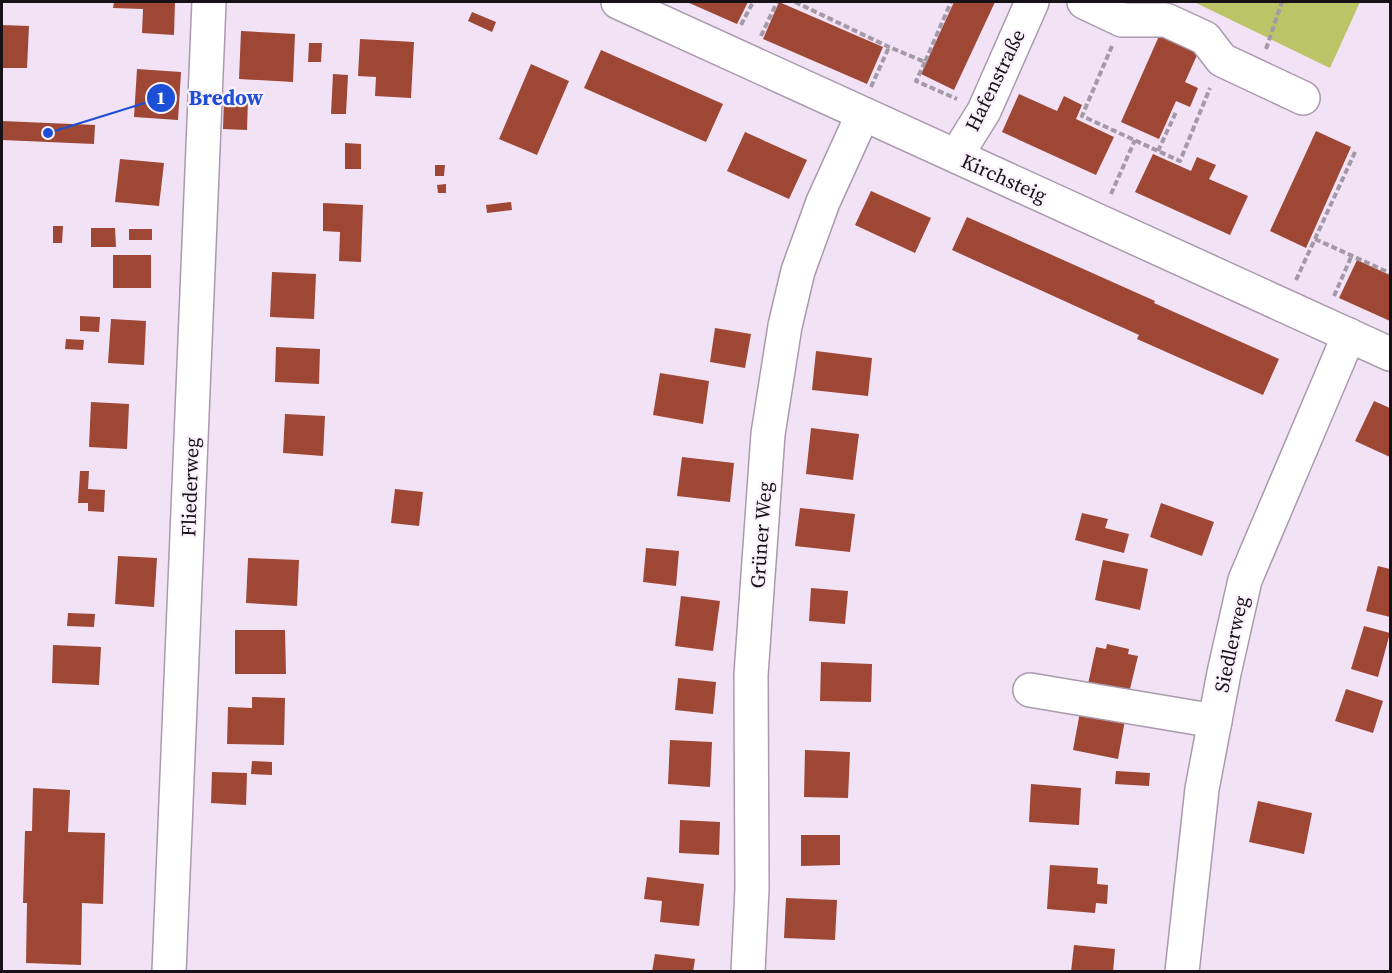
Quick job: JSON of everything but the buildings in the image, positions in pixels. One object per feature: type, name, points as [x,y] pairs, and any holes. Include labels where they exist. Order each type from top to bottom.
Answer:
[{"type":"street","name":"Fliederweg","points":[[169,972],[209,2]]},
{"type":"street","name":"Kirchsteig","points":[[618,2],[1390,354]]},
{"type":"street","name":"Hafenstraße","points":[[956,156],[984,111],[1032,2]]},
{"type":"street","points":[[1084,2],[1122,20],[1166,20],[1205,38],[1222,60],[1303,98]]},
{"type":"street","name":"Grüner Weg","points":[[748,972],[752,889],[751,675],[768,434],[785,326],[798,271],[824,202],[863,114]]},
{"type":"street","name":"Siedlerweg","points":[[1182,972],[1202,789],[1245,580],[1335,329]]},
{"type":"street","points":[[1030,690],[1215,721]]},
{"type":"path","points":[[750,62],[777,2]]},
{"type":"path","points":[[795,2],[925,62]]},
{"type":"path","points":[[951,2],[916,81],[984,111]]},
{"type":"path","points":[[1254,75],[1282,2]]},
{"type":"path","points":[[1122,20],[1082,116],[1180,161],[1222,60]]},
{"type":"path","points":[[863,114],[868,95],[889,46]]},
{"type":"path","points":[[1158,151],[1176,112]]},
{"type":"path","points":[[1099,220],[1135,140]]},
{"type":"path","points":[[1285,306],[1356,150]]},
{"type":"path","points":[[1315,239],[1390,273]]},
{"type":"path","points":[[1335,329],[1352,255]]},
{"type":"green space","points":[[1194,2],[1360,2],[1330,68]]},
{"type":"place","name":"Bredow","points":[[48,133]]}]
